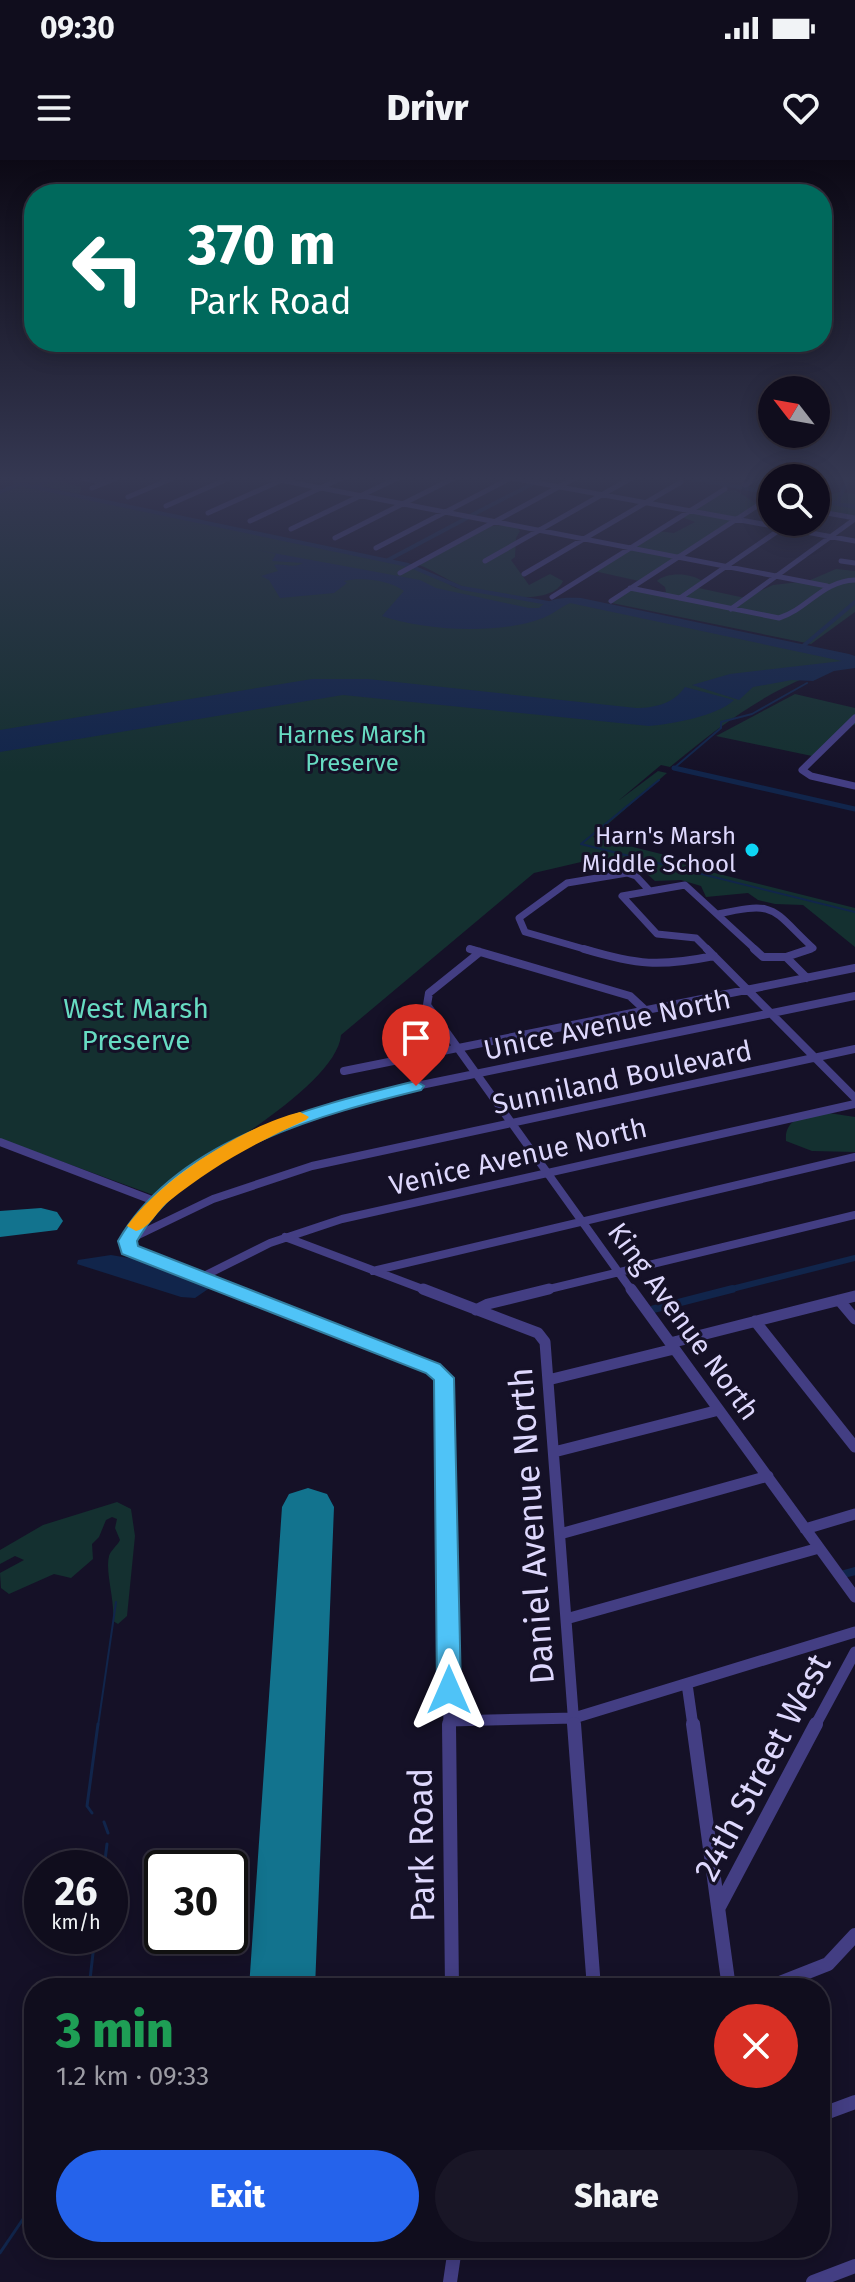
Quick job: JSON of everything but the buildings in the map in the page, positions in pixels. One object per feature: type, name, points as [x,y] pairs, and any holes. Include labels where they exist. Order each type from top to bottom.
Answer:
[{"type":"street","points":[[552,597],[587,575]]},
{"type":"street","points":[[611,601],[650,575]]},
{"type":"street","points":[[680,598],[714,575]]},
{"type":"street","points":[[771,575],[827,586]]},
{"type":"street","points":[[731,609],[776,576]]},
{"type":"street","points":[[630,588],[779,618],[789,615],[837,579],[855,580]]},
{"type":"street","points":[[855,718],[803,772],[855,786]]},
{"type":"street","points":[[648,889],[636,876],[627,873],[567,883],[519,918],[525,932],[632,963],[667,965],[714,956]]},
{"type":"street","points":[[718,914],[756,906],[771,908],[813,948],[786,957],[763,957],[685,885],[625,894],[623,900],[657,934],[666,937],[689,935],[714,956],[855,1101]]},
{"type":"street","points":[[470,949],[630,996],[644,1009]]},
{"type":"street","name":"King Avenue North","points":[[480,952],[429,993],[427,1005],[855,1597]]},
{"type":"street","points":[[786,957],[807,978]]},
{"type":"street","points":[[344,1071],[855,968]]},
{"type":"street","name":"Unice Avenue North","points":[[127,1241],[157,1202],[216,1158],[281,1124],[343,1103],[855,996]]},
{"type":"street","name":"Sunniland Boulevard","points":[[127,1241],[213,1199],[287,1173],[855,1049]]},
{"type":"street","name":"Venice Avenue North","points":[[200,1278],[285,1237],[365,1213],[855,1101]]},
{"type":"street","points":[[0,1142],[157,1202]]},
{"type":"street","points":[[373,1271],[855,1157]]},
{"type":"street","points":[[145,1214],[162,1222]]},
{"type":"street","points":[[476,1310],[488,1304],[855,1215]]},
{"type":"street","name":"Daniel Avenue North","points":[[285,1237],[543,1337],[593,1978]]},
{"type":"street","name":"Park Road","points":[[127,1241],[129,1250],[433,1368],[444,1378],[452,1978]]},
{"type":"street","points":[[548,1380],[855,1296]]},
{"type":"street","points":[[839,1300],[855,1319]]},
{"type":"street","points":[[755,1321],[855,1447]]},
{"type":"street","points":[[554,1452],[719,1410]]},
{"type":"street","points":[[560,1534],[768,1476]]},
{"type":"street","points":[[805,1529],[855,1514]]},
{"type":"street","points":[[566,1619],[612,1609],[819,1548]]},
{"type":"street","points":[[449,1721],[574,1718],[855,1632]]},
{"type":"street","name":"24th Street West","points":[[718,1909],[855,1652]]},
{"type":"street","points":[[687,1684],[728,1978]]},
{"type":"street","points":[[794,1978],[827,1966],[846,1949],[855,1935]]},
{"type":"street","points":[[830,2111],[855,2102]]},
{"type":"street","points":[[450,2282],[454,2258]]},
{"type":"street","points":[[813,2282],[855,2266]]},
{"type":"green space","name":"Harnes Marsh Preserve","points":[[0,575],[432,575],[456,588],[558,604],[573,601],[855,662],[804,678],[780,690],[712,733],[670,767],[661,765],[618,801],[658,771],[667,773],[593,837],[701,864],[707,871],[855,908],[855,947],[803,905],[775,904],[758,900],[748,893],[706,897],[701,886],[681,880],[655,881],[646,873],[613,867],[594,859],[534,873],[341,1035],[335,1053],[301,1092],[252,1129],[188,1170],[181,1181],[159,1200],[156,1196],[0,1139]]},
{"type":"green space","points":[[440,575],[522,575],[529,585],[548,575],[563,581],[556,590],[531,597],[499,595],[459,585]]},
{"type":"green space","points":[[612,575],[648,575],[639,581]]},
{"type":"green space","points":[[673,575],[692,576],[702,581],[694,587],[745,598],[773,585],[808,581],[822,575],[855,575],[855,612],[811,644],[607,602],[628,590],[666,592],[657,581]]},
{"type":"green space","points":[[795,694],[855,708],[855,725],[846,724],[812,756],[716,736]]},
{"type":"green space","points":[[822,1112],[855,1117],[855,1152],[812,1151],[786,1141],[788,1127],[792,1123]]},
{"type":"green space","points":[[117,1502],[131,1509],[135,1536],[127,1616],[118,1624],[113,1621],[108,1570],[109,1556],[120,1540],[115,1528],[117,1519],[112,1517],[106,1520],[99,1537],[92,1544],[93,1559],[71,1578],[54,1574],[9,1594],[1,1588],[0,1573],[24,1560],[15,1556],[0,1564],[0,1550],[43,1525]]},
{"type":"water","points":[[393,575],[420,580],[436,588],[529,608],[539,608],[557,599],[581,598],[849,654],[855,656],[855,668],[834,671],[813,681],[792,680],[753,687],[739,700],[692,685],[730,674],[842,661],[570,603],[543,618],[505,627],[462,629],[420,625],[382,616],[404,591],[391,584],[359,579],[344,581],[347,583],[334,593],[280,598],[269,580],[261,576]]},
{"type":"water","points":[[312,679],[368,679],[636,708],[664,704],[685,687],[734,700],[706,715],[649,726],[343,695],[0,752],[0,730]]},
{"type":"water","points":[[111,1255],[146,1261],[211,1287],[195,1298],[181,1297],[77,1264],[78,1260]]},
{"type":"waterway","points":[[432,575],[462,588],[554,604]]},
{"type":"waterway","points":[[802,647],[855,602]]},
{"type":"waterway","points":[[674,768],[721,728],[721,722],[752,714],[807,683]]},
{"type":"waterway","points":[[674,768],[855,809]]},
{"type":"waterway","points":[[659,780],[581,844],[855,912]]},
{"type":"waterway","points":[[724,1291],[855,1258]]},
{"type":"waterway","points":[[654,1309],[732,1289]]},
{"type":"waterway","points":[[844,1574],[855,1571]]},
{"type":"waterway","points":[[98,1726],[116,1602]]},
{"type":"waterway","points":[[92,1813],[87,1806],[98,1724]]},
{"type":"waterway","points":[[104,1822],[108,1833]]},
{"type":"waterway","points":[[106,1850],[107,1844]]},
{"type":"waterway","points":[[90,1978],[93,1954]]},
{"type":"waterway","points":[[0,2253],[24,2218]]},
{"type":"runway","points":[[0,1224],[41,1221]]},
{"type":"runway","points":[[283,1978],[308,1507]]},
{"type":"slow traffic","points":[[136,1226],[157,1202],[208,1163],[261,1133],[300,1117]]},
{"type":"place","name":"Harn's Marsh Middle School","points":[[752,850]]},
{"type":"route","points":[[416,1086],[322,1109],[281,1124],[224,1152],[157,1202],[139,1221],[127,1241],[129,1250],[440,1372],[444,1378],[446,1408],[449,1690]]},
{"type":"park label","name":"West Marsh Preserve","points":[[136,1024]]}]
